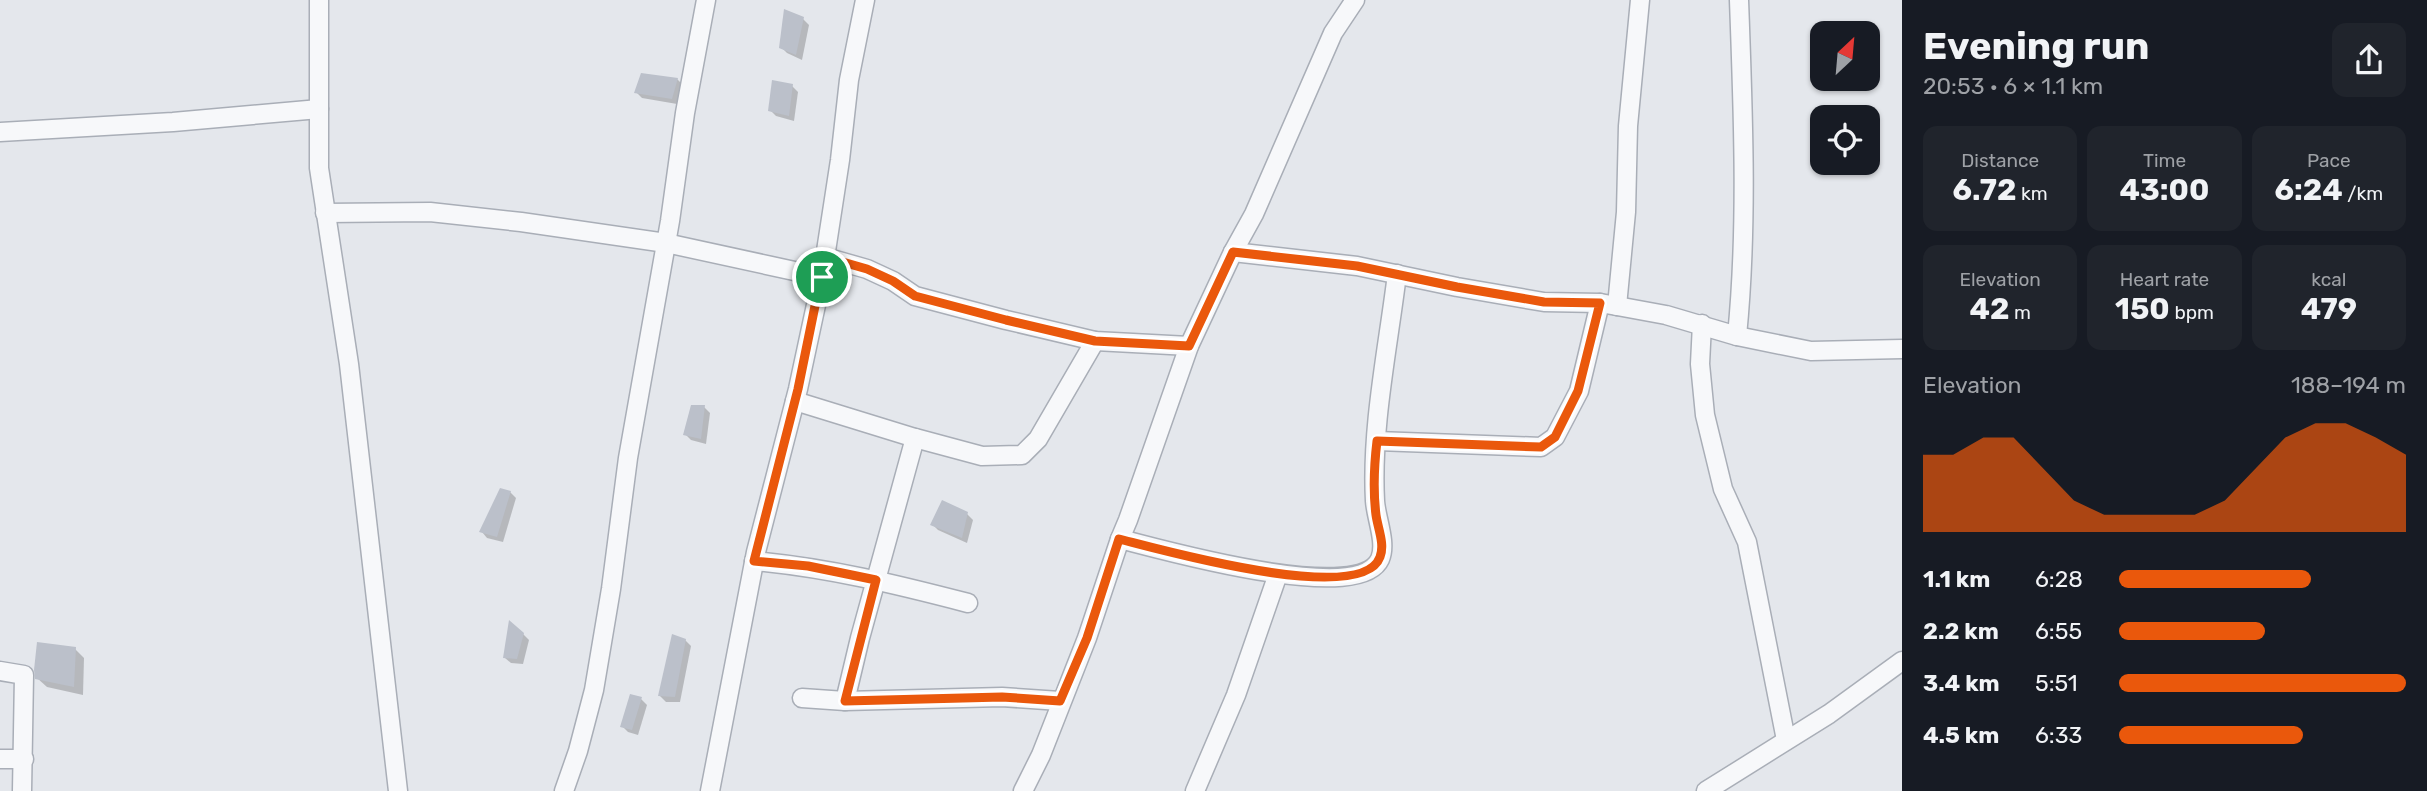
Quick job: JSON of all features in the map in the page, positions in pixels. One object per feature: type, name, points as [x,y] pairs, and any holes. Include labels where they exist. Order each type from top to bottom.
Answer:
[{"type":"street","points":[[319,0],[319,168],[349,364],[398,791]]},
{"type":"street","points":[[564,791],[594,690],[611,589],[628,458],[706,0]]},
{"type":"street","points":[[710,791],[754,561],[795,401],[822,277],[849,80],[865,0]]},
{"type":"street","points":[[1023,791],[1041,755],[1087,638],[1119,539],[1189,346],[1254,214],[1333,33],[1355,0]]},
{"type":"street","points":[[1377,441],[1541,447],[1555,437],[1578,391],[1608,304],[1626,212],[1628,126],[1640,0]]},
{"type":"street","points":[[1737,336],[1743,277],[1739,0]]},
{"type":"street","points":[[0,132],[319,109]]},
{"type":"street","points":[[325,213],[430,212],[521,222],[666,243],[822,277]]},
{"type":"street","points":[[1233,252],[1357,266],[1544,302],[1608,304],[1811,351],[1902,349]]},
{"type":"street","points":[[825,257],[867,269],[893,281],[915,296],[1095,341],[1189,346]]},
{"type":"street","points":[[1119,539],[1209,562],[1294,577],[1346,576],[1368,572],[1380,559],[1382,545],[1376,515],[1373,470],[1397,274]]},
{"type":"street","points":[[1702,324],[1700,364],[1705,415],[1723,489],[1747,542],[1786,740]]},
{"type":"street","points":[[795,401],[982,456],[1022,455],[1038,439],[1095,341]]},
{"type":"street","points":[[845,701],[915,438]]},
{"type":"street","points":[[754,561],[808,566],[968,603]]},
{"type":"street","points":[[1195,791],[1236,695],[1278,574]]},
{"type":"street","points":[[1706,791],[1829,714],[1902,661]]},
{"type":"street","points":[[0,671],[24,675],[22,791]]},
{"type":"street","points":[[802,698],[845,701],[1002,697],[1060,701]]},
{"type":"street","points":[[0,759],[24,759]]},
{"type":"building","points":[[784,9],[804,17],[796,55],[779,48]]},
{"type":"building","points":[[641,73],[678,78],[672,99],[634,93]]},
{"type":"building","points":[[772,80],[793,84],[789,116],[768,111]]},
{"type":"building","points":[[691,405],[705,405],[701,439],[683,435]]},
{"type":"building","points":[[500,488],[511,491],[497,537],[479,532]]},
{"type":"building","points":[[942,500],[968,512],[962,538],[930,525]]},
{"type":"building","points":[[509,620],[524,633],[517,659],[503,658]]},
{"type":"building","points":[[672,634],[686,639],[675,697],[658,696]]},
{"type":"building","points":[[37,642],[76,647],[74,687],[35,679]]},
{"type":"building","points":[[630,694],[642,697],[632,730],[620,727]]},
{"type":"route","points":[[1233,252],[1357,266],[1544,302],[1600,303],[1578,391],[1555,437],[1541,447],[1377,441],[1373,470],[1376,515],[1382,545],[1380,559],[1368,572],[1346,576],[1294,577],[1209,562],[1119,539],[1087,638],[1060,701],[1002,697],[845,701],[876,580],[808,566],[754,561],[798,389],[822,277],[825,257],[867,269],[893,281],[915,296],[1006,320],[1095,341],[1189,346],[1233,252]]}]
